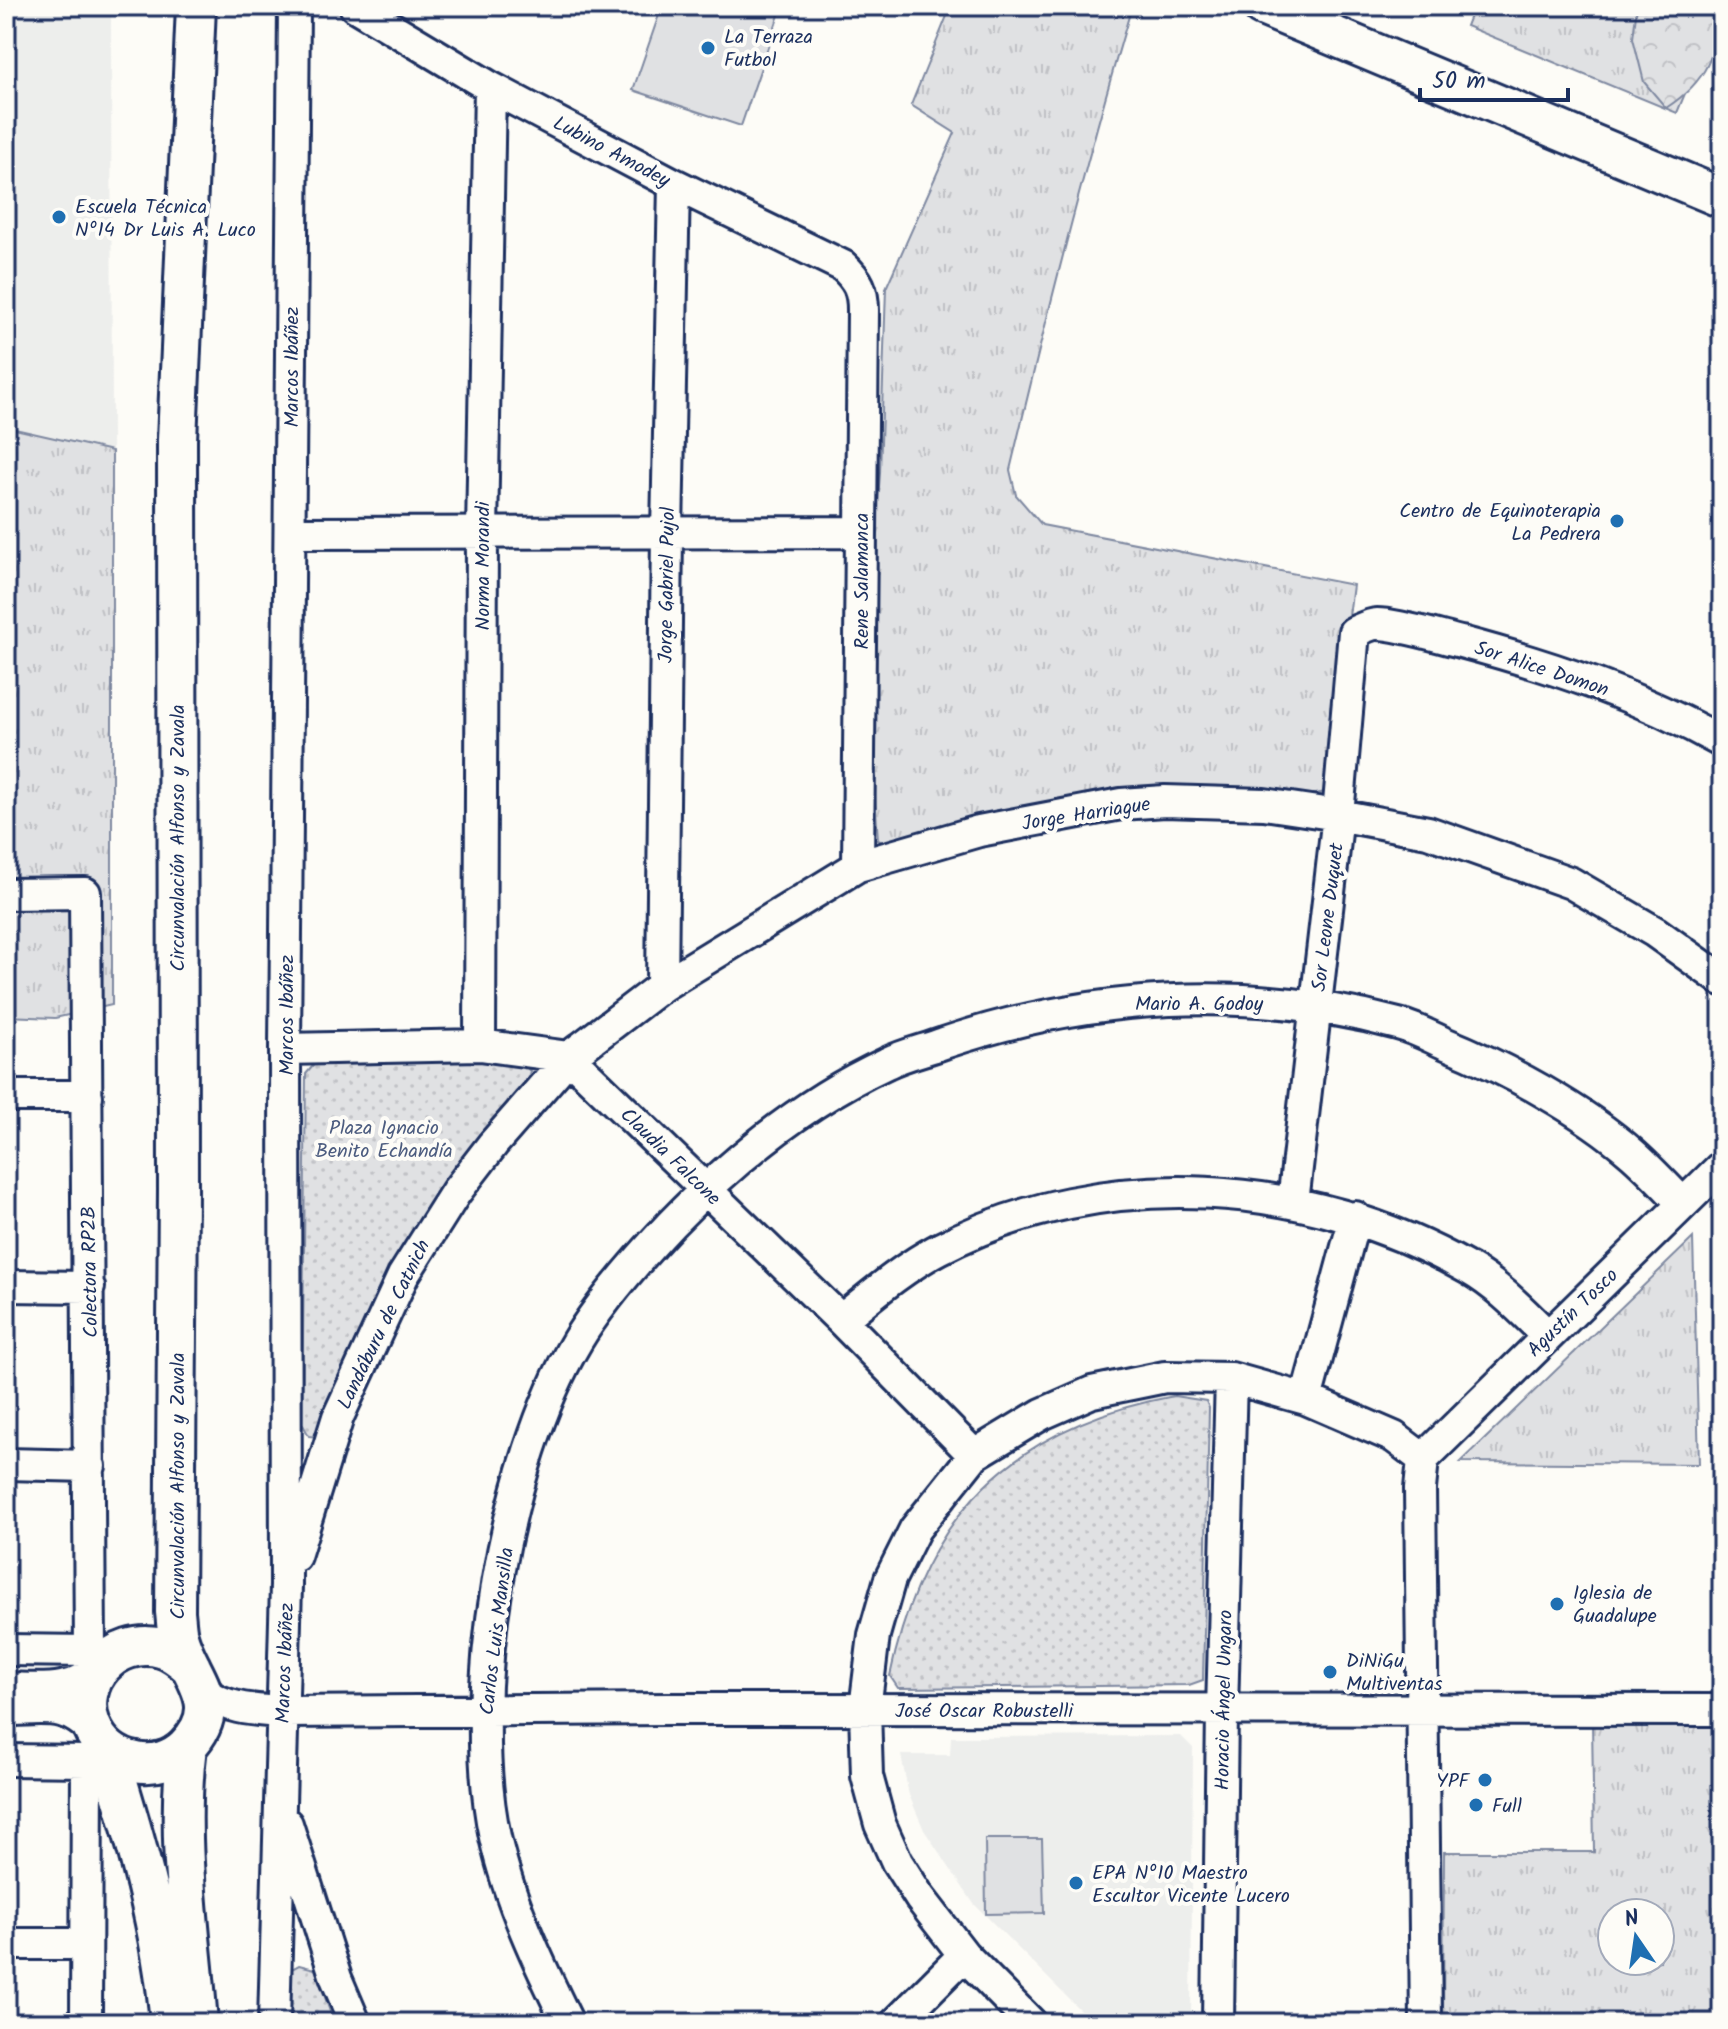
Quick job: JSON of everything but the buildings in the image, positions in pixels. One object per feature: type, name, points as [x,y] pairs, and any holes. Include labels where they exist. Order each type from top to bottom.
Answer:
[{"type":"main road","name":"Circunvalación Alfonso y Zavala","points":[[104,1656],[145,1623],[159,1590],[166,1376],[160,608],[172,6]]},
{"type":"main road","name":"Circunvalación Alfonso y Zavala","points":[[195,1707],[175,1612],[177,440],[196,6]]},
{"type":"main road","points":[[1262,6],[1722,198]]},
{"type":"main road","points":[[1313,6],[1722,176]]},
{"type":"main road","points":[[170,2023],[167,1985],[154,1914],[88,1716],[87,1697],[104,1656],[140,1646],[159,1647],[177,1655],[195,1707],[181,1789],[198,2023]]},
{"type":"main road","points":[[96,1747],[125,1760],[144,1764],[164,1761],[195,1707]]},
{"type":"street","name":"Marcos Ibáñez","points":[[274,2023],[286,1585],[285,1049],[294,6]]},
{"type":"street","name":"Lubino Amodey","points":[[355,6],[490,87],[674,184],[843,266],[857,280],[863,296]]},
{"type":"street","name":"Norma Morandi","points":[[480,1045],[482,533],[490,87]]},
{"type":"street","name":"Jorge Gabriel Pujol","points":[[662,986],[674,184]]},
{"type":"street","name":"Rene Salamanca","points":[[858,866],[863,296]]},
{"type":"street","points":[[290,533],[861,532]]},
{"type":"street","name":"Sor Alice Domon","points":[[1354,632],[1376,624],[1440,636],[1515,656],[1597,684],[1689,724],[1722,742]]},
{"type":"street","name":"Sor Leone Duquet","points":[[1293,1202],[1338,815],[1354,632]]},
{"type":"street","name":"Jorge Harriague","points":[[569,1057],[662,986],[858,866],[979,831],[1121,804],[1165,801],[1264,804],[1428,832],[1571,883],[1655,932],[1722,980]]},
{"type":"street","name":"Colectora RP2B","points":[[6,894],[85,893],[90,1466],[104,1656]]},
{"type":"street","name":"Mario A. Godoy","points":[[705,1189],[792,1118],[888,1062],[981,1031],[1086,1007],[1207,1000],[1316,1007],[1401,1025],[1483,1059],[1558,1101],[1631,1153],[1683,1204]]},
{"type":"street","points":[[285,1049],[480,1045],[569,1057]]},
{"type":"street","name":"Claudia Falcone","points":[[569,1057],[841,1320],[974,1455]]},
{"type":"street","name":"Landáburu de Catnich","points":[[286,1585],[338,1417],[403,1276],[456,1192],[493,1144],[569,1057]]},
{"type":"street","points":[[6,1096],[87,1096]]},
{"type":"street","name":"Agustín Tosco","points":[[1423,1459],[1722,1166]]},
{"type":"street","name":"Carlos Luis Mansilla","points":[[568,2023],[522,1922],[495,1838],[487,1776],[484,1711],[497,1588],[529,1452],[550,1394],[578,1339],[641,1257],[705,1189]]},
{"type":"street","points":[[841,1320],[898,1273],[977,1231],[1046,1208],[1135,1193],[1212,1191],[1293,1202],[1355,1217],[1415,1242],[1472,1271],[1515,1304],[1548,1336]]},
{"type":"street","points":[[1306,1399],[1355,1217]]},
{"type":"street","points":[[6,1286],[89,1287]]},
{"type":"street","points":[[1031,2023],[964,1955],[912,1886],[880,1824],[867,1776],[865,1709],[874,1635],[890,1579],[915,1529],[974,1455],[1042,1414],[1092,1392],[1165,1377],[1231,1378],[1306,1399],[1394,1437],[1423,1459],[1420,1489],[1426,2023]]},
{"type":"street","name":"Horacio Ángel Ungaro","points":[[1218,2023],[1231,1378]]},
{"type":"street","points":[[6,1464],[90,1466]]},
{"type":"street","points":[[6,1650],[104,1656]]},
{"type":"street","points":[[6,1688],[56,1689],[73,1685],[88,1678],[104,1656]]},
{"type":"street","name":"José Oscar Robustelli","points":[[195,1707],[212,1718],[247,1709],[282,1712],[1722,1710]]},
{"type":"street","points":[[6,1710],[59,1710],[77,1715],[96,1747],[86,1944],[86,2023]]},
{"type":"street","points":[[6,1760],[96,1747]]},
{"type":"street","points":[[281,1807],[336,1978],[355,2023]]},
{"type":"street","points":[[6,1944],[86,1944]]},
{"type":"street","points":[[896,2023],[964,1955]]},
{"type":"shaded area","name":"Escuela Técnica Nº14 Dr Luis A. Luco","points":[[6,6],[111,6],[112,451],[6,427]]},
{"type":"shaded area","name":"EPA Nº10 Maestro Escultor Vicente Lucero","points":[[1181,1736],[1193,1748],[1191,2023],[1093,2023],[974,1904],[924,1830],[909,1795],[901,1755],[950,1755],[951,1737]]},
{"type":"green space","name":"La Terraza Futbol","points":[[662,6],[782,6],[741,126],[633,90]]},
{"type":"green space","points":[[951,6],[1132,6],[1068,237],[1010,470],[1016,495],[1042,525],[1353,585],[1325,792],[1311,795],[1256,788],[1205,788],[891,846],[878,840],[866,662],[880,473],[886,288],[955,133],[911,105]]},
{"type":"green space","points":[[1474,6],[1721,6],[1677,113],[1466,26]]},
{"type":"green space","points":[[1637,6],[1721,6],[1716,39],[1707,65],[1692,87],[1666,108],[1644,82],[1633,38]]},
{"type":"green space","points":[[6,427],[112,451],[112,1005],[55,1018],[6,1016]]},
{"type":"green space","name":"Plaza Ignacio Benito Echandía","points":[[319,1059],[521,1062],[530,1071],[526,1087],[319,1437],[309,1436],[302,1423],[306,1074]]},
{"type":"green space","points":[[1693,1238],[1699,1464],[1461,1462]]},
{"type":"green space","points":[[1174,1396],[1206,1401],[1209,1408],[1203,1680],[1189,1685],[898,1688],[890,1676],[905,1619],[926,1569],[952,1525],[984,1487],[1022,1456],[1066,1430],[1117,1410]]},
{"type":"green space","points":[[1592,1721],[1722,1726],[1722,2023],[1443,2023],[1444,1852],[1594,1852]]},
{"type":"green space","points":[[985,1839],[1042,1839],[1044,1913],[986,1914]]},
{"type":"green space","points":[[299,1965],[315,1969],[334,2023],[287,2023],[288,1971]]},
{"type":"place","name":"La Terraza Futbol","points":[[708,48]]},
{"type":"place","name":"Escuela Técnica Nº14 Dr Luis A. Luco","points":[[59,217]]},
{"type":"place","name":"Centro de Equinoterapia La Pedrera","points":[[1617,521]]},
{"type":"place","name":"Iglesia de Guadalupe","points":[[1557,1604]]},
{"type":"place","name":"DiNiGu Multiventas","points":[[1330,1672]]},
{"type":"place","name":"YPF","points":[[1485,1780]]},
{"type":"place","name":"Full","points":[[1476,1805]]},
{"type":"place","name":"EPA Nº10 Maestro Escultor Vicente Lucero","points":[[1076,1883]]}]
